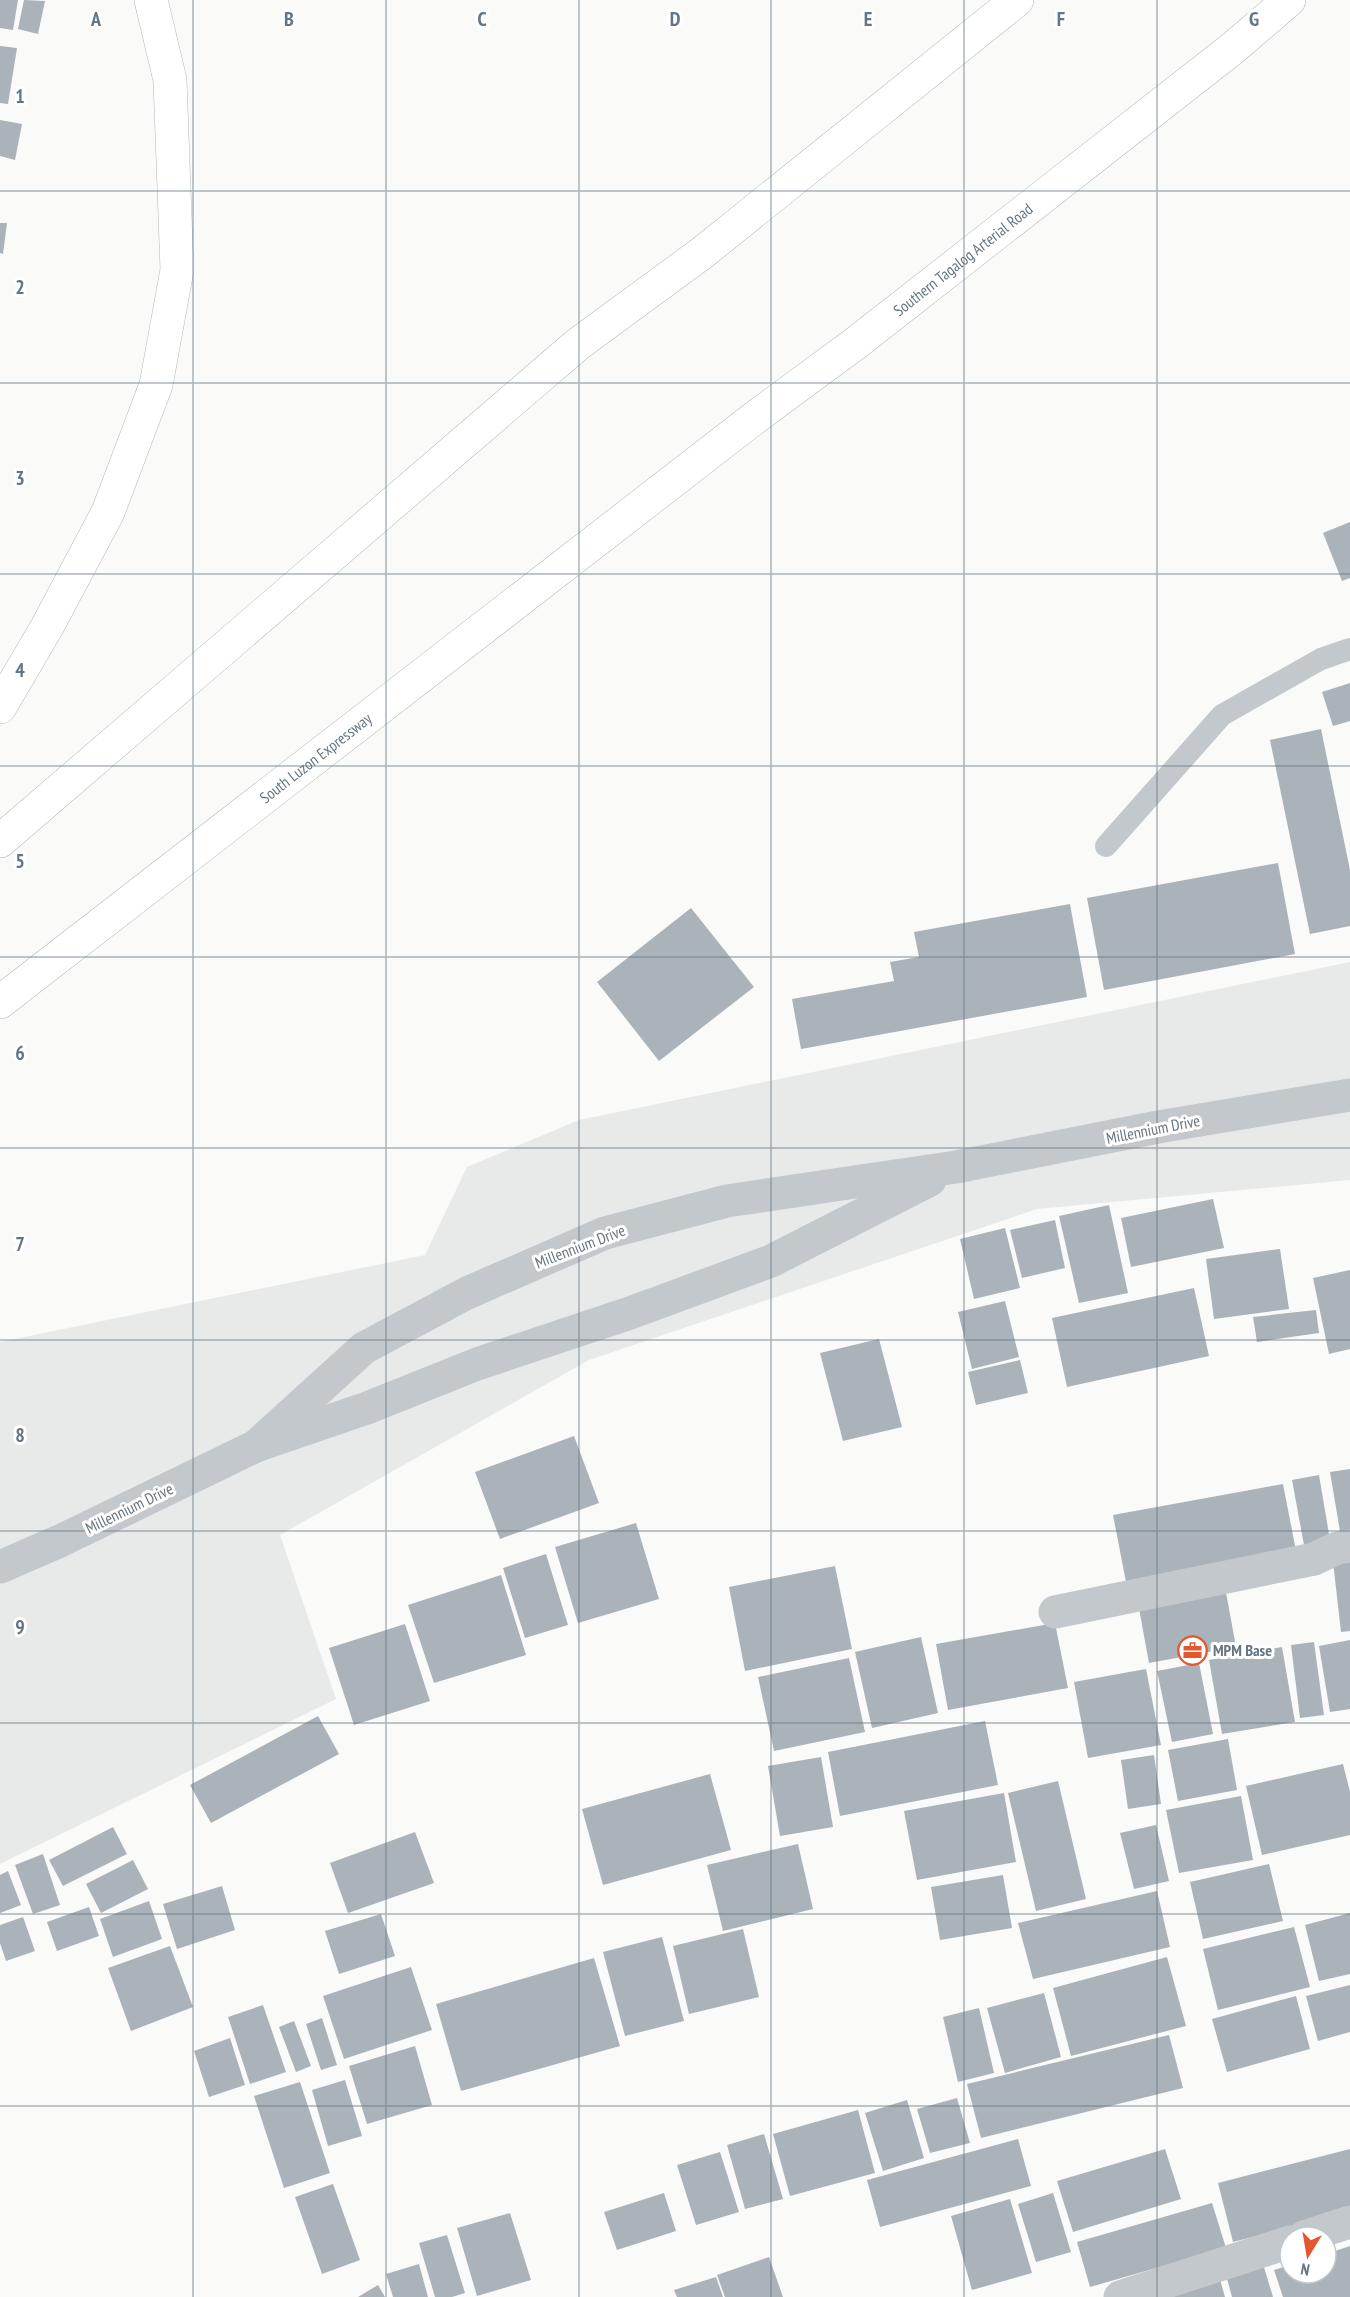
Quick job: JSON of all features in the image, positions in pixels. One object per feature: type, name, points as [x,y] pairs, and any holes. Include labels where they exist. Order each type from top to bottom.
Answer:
[{"type":"highway","points":[[0,707],[47,627],[108,512],[156,385],[177,270],[170,81],[151,0]]},
{"type":"highway","points":[[0,841],[578,344],[702,253],[1017,0]]},
{"type":"highway","name":"Southern Tagalog Arterial Road","points":[[632,513],[856,343],[1223,55],[1289,0]]},
{"type":"highway","name":"South Luzon Expressway","points":[[0,1002],[632,513]]},
{"type":"street","name":"Millennium Drive","points":[[256,1446],[364,1348],[467,1293],[605,1233],[727,1201],[956,1167],[1158,1127],[1350,1095]]},
{"type":"street","name":"Millennium Drive","points":[[0,1567],[60,1541],[256,1446],[367,1408],[477,1364],[630,1313],[771,1261],[956,1167]]},
{"type":"street","points":[[1055,1612],[1314,1559],[1337,1548],[1350,1546]]},
{"type":"street","points":[[1120,2297],[1278,2246]]},
{"type":"lane","points":[[1106,846],[1222,715],[1321,659],[1350,649]]},
{"type":"shaded area","points":[[1350,962],[1350,1180],[1037,1209],[589,1360],[280,1535],[336,1699],[0,1864],[0,1342],[425,1255],[467,1167],[579,1120]]},
{"type":"building","points":[[0,0],[18,0],[13,30],[0,28]]},
{"type":"building","points":[[24,0],[45,1],[38,34],[18,29]]},
{"type":"building","points":[[0,46],[17,48],[8,104],[0,103]]},
{"type":"building","points":[[0,120],[22,124],[15,160],[0,156]]},
{"type":"building","points":[[0,223],[7,223],[3,254],[0,253]]},
{"type":"building","points":[[1350,522],[1350,578],[1342,581],[1323,533]]},
{"type":"building","points":[[1350,683],[1350,721],[1333,726],[1322,692]]},
{"type":"building","points":[[1321,729],[1350,870],[1350,926],[1310,934],[1270,740]]},
{"type":"building","points":[[1278,863],[1295,954],[1104,990],[1087,898]]},
{"type":"building","points":[[1070,904],[1087,997],[801,1049],[792,999],[894,981],[890,962],[919,957],[914,932]]},
{"type":"building","points":[[691,908],[754,987],[659,1061],[597,982]]},
{"type":"building","points":[[1213,1199],[1224,1248],[1131,1267],[1121,1218]]},
{"type":"building","points":[[1109,1205],[1128,1293],[1079,1303],[1059,1216]]},
{"type":"building","points":[[1055,1220],[1065,1268],[1022,1278],[1010,1230]]},
{"type":"building","points":[[1005,1228],[1020,1288],[974,1299],[960,1239]]},
{"type":"building","points":[[1280,1249],[1289,1309],[1214,1319],[1206,1259]]},
{"type":"building","points":[[1350,1270],[1350,1349],[1329,1354],[1313,1278]]},
{"type":"building","points":[[1194,1288],[1209,1356],[1067,1387],[1052,1318]]},
{"type":"building","points":[[1005,1301],[1019,1357],[972,1369],[958,1312]]},
{"type":"building","points":[[1316,1310],[1319,1333],[1257,1342],[1253,1317]]},
{"type":"building","points":[[879,1339],[902,1427],[843,1441],[820,1353]]},
{"type":"building","points":[[1020,1360],[1028,1393],[976,1405],[968,1372]]},
{"type":"building","points":[[574,1436],[599,1503],[500,1539],[475,1472]]},
{"type":"building","points":[[1350,1469],[1350,1535],[1341,1537],[1330,1472]]},
{"type":"building","points":[[1319,1475],[1330,1540],[1304,1545],[1292,1480]]},
{"type":"building","points":[[1283,1484],[1297,1556],[1127,1587],[1113,1515]]},
{"type":"building","points":[[636,1523],[659,1599],[578,1623],[555,1547]]},
{"type":"building","points":[[1350,1551],[1350,1631],[1341,1632],[1332,1553]]},
{"type":"building","points":[[546,1554],[568,1625],[525,1638],[503,1568]]},
{"type":"building","points":[[835,1566],[852,1649],[745,1671],[729,1587]]},
{"type":"building","points":[[501,1575],[526,1655],[434,1683],[408,1605]]},
{"type":"building","points":[[1225,1587],[1236,1647],[1149,1663],[1138,1603]]},
{"type":"building","points":[[1055,1623],[1068,1688],[948,1710],[936,1644]]},
{"type":"building","points":[[405,1624],[430,1701],[354,1725],[329,1648]]},
{"type":"building","points":[[921,1637],[938,1713],[872,1728],[855,1652]]},
{"type":"building","points":[[1350,1640],[1350,1709],[1330,1712],[1319,1646]]},
{"type":"building","points":[[1314,1642],[1324,1715],[1300,1718],[1291,1645]]},
{"type":"building","points":[[1282,1647],[1295,1722],[1222,1734],[1209,1660]]},
{"type":"building","points":[[849,1658],[865,1732],[774,1751],[758,1677]]},
{"type":"building","points":[[1199,1663],[1213,1734],[1172,1742],[1157,1671]]},
{"type":"building","points":[[1146,1669],[1161,1745],[1088,1758],[1074,1682]]},
{"type":"building","points":[[318,1716],[339,1754],[211,1823],[190,1785]]},
{"type":"building","points":[[985,1721],[998,1785],[840,1816],[828,1752]]},
{"type":"building","points":[[1228,1739],[1237,1790],[1178,1801],[1168,1750]]},
{"type":"building","points":[[1154,1755],[1161,1804],[1128,1809],[1121,1760]]},
{"type":"building","points":[[821,1757],[833,1827],[780,1836],[768,1766]]},
{"type":"building","points":[[1343,1764],[1350,1792],[1350,1835],[1262,1855],[1246,1786]]},
{"type":"building","points":[[710,1774],[731,1850],[603,1885],[582,1809]]},
{"type":"building","points":[[1058,1781],[1086,1899],[1036,1911],[1008,1793]]},
{"type":"building","points":[[1004,1793],[1016,1862],[917,1880],[904,1811]]},
{"type":"building","points":[[1241,1796],[1253,1860],[1179,1873],[1166,1810]]},
{"type":"building","points":[[1156,1825],[1169,1881],[1134,1889],[1120,1833]]},
{"type":"building","points":[[113,1827],[127,1854],[63,1886],[49,1860]]},
{"type":"building","points":[[415,1832],[434,1883],[348,1913],[330,1863]]},
{"type":"building","points":[[798,1844],[813,1909],[723,1931],[707,1865]]},
{"type":"building","points":[[43,1854],[60,1905],[33,1914],[15,1865]]},
{"type":"building","points":[[133,1860],[148,1889],[101,1913],[86,1884]]},
{"type":"building","points":[[1269,1864],[1283,1921],[1203,1939],[1190,1882]]},
{"type":"building","points":[[8,1871],[21,1905],[0,1913],[0,1875]]},
{"type":"building","points":[[1003,1875],[1012,1928],[940,1940],[931,1887]]},
{"type":"building","points":[[222,1886],[235,1930],[177,1949],[163,1904]]},
{"type":"building","points":[[1157,1891],[1170,1947],[1033,1979],[1018,1923]]},
{"type":"building","points":[[149,1901],[162,1939],[113,1957],[100,1919]]},
{"type":"building","points":[[89,1907],[99,1936],[57,1951],[47,1922]]},
{"type":"building","points":[[1350,1913],[1350,1974],[1319,1981],[1305,1925]]},
{"type":"building","points":[[381,1914],[395,1956],[339,1974],[325,1931]]},
{"type":"building","points":[[23,1917],[35,1951],[6,1961],[0,1943],[0,1925]]},
{"type":"building","points":[[1294,1927],[1310,1987],[1218,2010],[1203,1949]]},
{"type":"building","points":[[743,1929],[759,1997],[689,2014],[673,1946]]},
{"type":"building","points":[[662,1937],[684,2021],[625,2036],[603,1952]]},
{"type":"building","points":[[170,1946],[193,2007],[131,2031],[108,1968]]},
{"type":"building","points":[[1167,1957],[1186,2026],[1071,2056],[1053,1988]]},
{"type":"building","points":[[594,1958],[620,2046],[461,2091],[436,2004]]},
{"type":"building","points":[[411,1967],[432,2030],[344,2059],[323,1996]]},
{"type":"building","points":[[1350,1985],[1350,2032],[1318,2041],[1306,1996]]},
{"type":"building","points":[[1044,1993],[1061,2057],[1005,2073],[987,2008]]},
{"type":"building","points":[[1296,1996],[1310,2049],[1227,2072],[1212,2019]]},
{"type":"building","points":[[263,2005],[286,2072],[250,2084],[228,2017]]},
{"type":"building","points":[[979,2008],[994,2073],[958,2082],[943,2017]]},
{"type":"building","points":[[322,2018],[337,2065],[321,2070],[306,2024]]},
{"type":"building","points":[[294,2021],[311,2066],[296,2072],[279,2027]]},
{"type":"building","points":[[1169,2035],[1183,2088],[981,2138],[967,2084]]},
{"type":"building","points":[[230,2038],[245,2085],[209,2097],[194,2051]]},
{"type":"building","points":[[415,2046],[432,2105],[367,2124],[349,2066]]},
{"type":"building","points":[[345,2080],[362,2136],[328,2146],[312,2090]]},
{"type":"building","points":[[300,2082],[330,2173],[284,2188],[254,2096]]},
{"type":"building","points":[[957,2098],[970,2143],[930,2153],[917,2109]]},
{"type":"building","points":[[907,2100],[924,2158],[883,2171],[865,2113]]},
{"type":"building","points":[[858,2110],[875,2173],[790,2196],[773,2134]]},
{"type":"building","points":[[764,2134],[783,2199],[745,2209],[727,2145]]},
{"type":"building","points":[[1018,2139],[1031,2186],[880,2227],[867,2180]]},
{"type":"building","points":[[1165,2149],[1181,2199],[1073,2232],[1057,2181]]},
{"type":"building","points":[[1350,2149],[1350,2212],[1299,2225],[1278,2225],[1278,2230],[1233,2242],[1218,2183]]},
{"type":"building","points":[[720,2152],[739,2212],[696,2225],[677,2165]]},
{"type":"building","points":[[333,2184],[360,2260],[322,2274],[295,2197]]},
{"type":"building","points":[[664,2193],[676,2231],[617,2250],[604,2212]]},
{"type":"building","points":[[1053,2193],[1071,2252],[1036,2262],[1018,2204]]},
{"type":"building","points":[[1010,2199],[1032,2273],[972,2290],[951,2216]]},
{"type":"building","points":[[1212,2203],[1226,2248],[1090,2287],[1077,2242]]},
{"type":"building","points":[[510,2213],[531,2280],[477,2296],[457,2228]]},
{"type":"building","points":[[447,2235],[465,2293],[452,2297],[435,2297],[419,2243]]},
{"type":"building","points":[[1350,2246],[1350,2297],[1283,2297],[1279,2285],[1338,2285],[1338,2250]]},
{"type":"building","points":[[769,2257],[783,2297],[725,2297],[717,2275]]},
{"type":"building","points":[[419,2264],[428,2297],[393,2297],[386,2274]]},
{"type":"building","points":[[1263,2264],[1273,2297],[1232,2297],[1226,2275]]},
{"type":"building","points":[[1278,2269],[1278,2282],[1274,2270]]},
{"type":"building","points":[[1218,2273],[1225,2297],[1143,2297]]},
{"type":"building","points":[[716,2277],[723,2297],[677,2297],[674,2290]]},
{"type":"building","points":[[378,2285],[385,2297],[358,2297]]},
{"type":"place","name":"MPM Base","points":[[1192,1650]]}]
